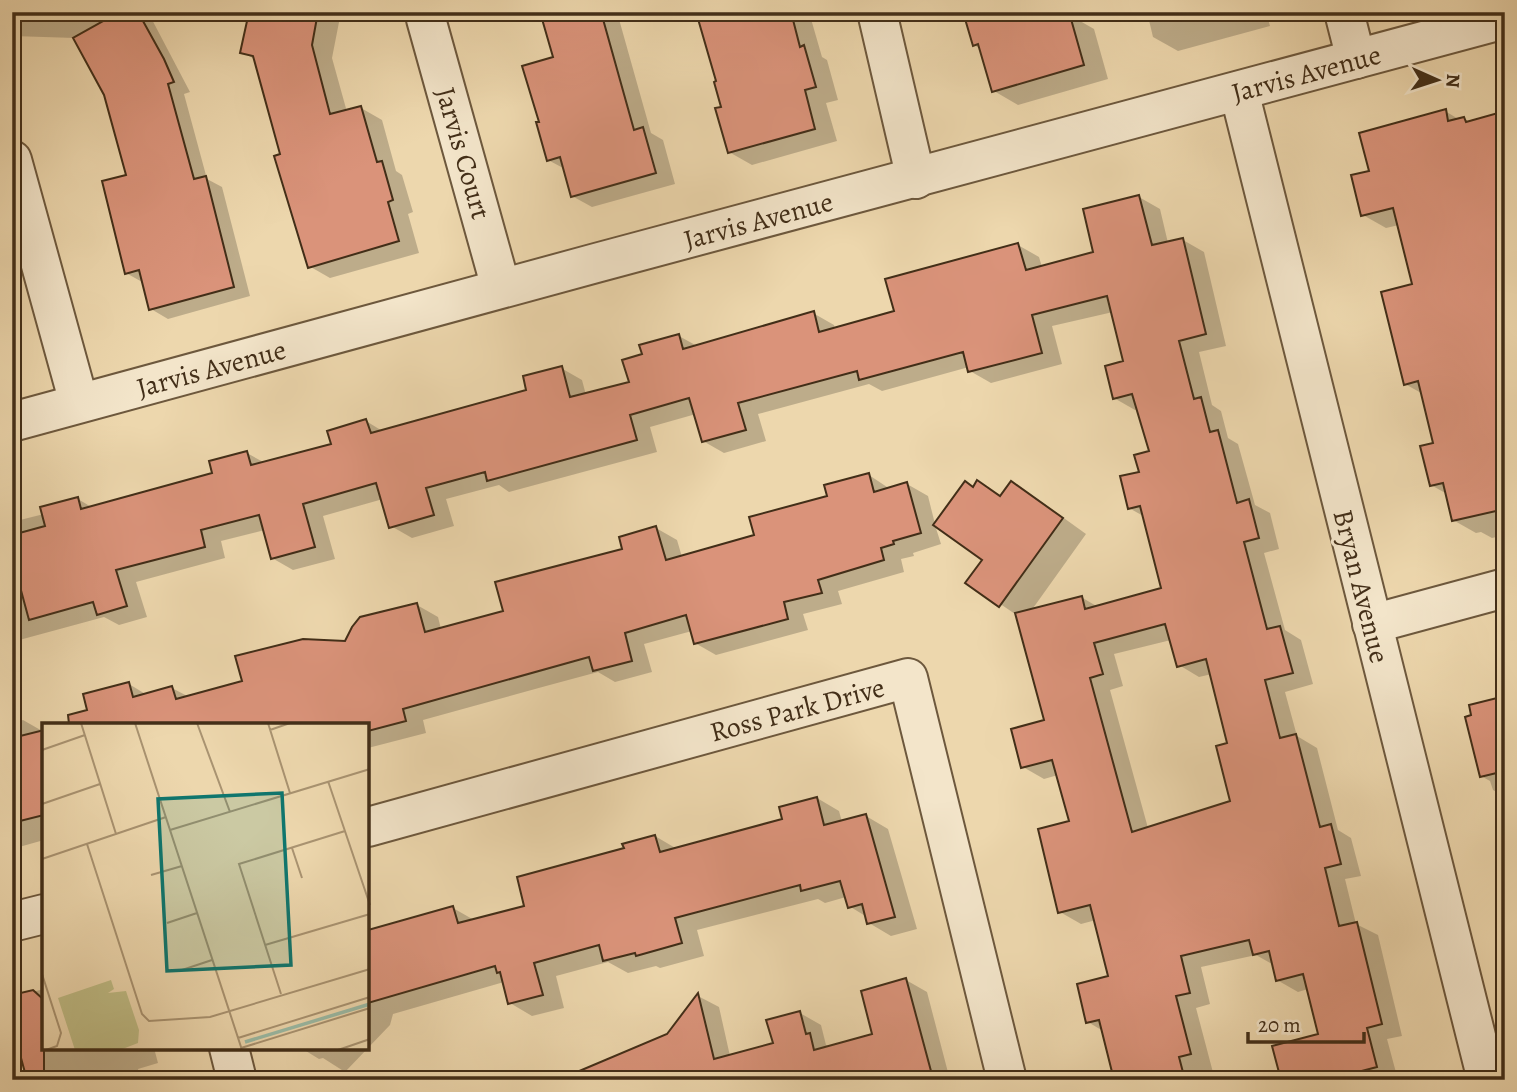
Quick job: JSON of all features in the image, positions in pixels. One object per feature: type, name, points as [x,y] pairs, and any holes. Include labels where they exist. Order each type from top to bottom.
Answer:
[{"type":"street","points":[[877,12],[916,179]]},
{"type":"street","points":[[1344,12],[1356,58]]},
{"type":"street","name":"Jarvis Court","points":[[426,19],[500,288]]},
{"type":"street","name":"Jarvis Avenue","points":[[12,422],[500,288],[916,179],[1505,19]]},
{"type":"street","name":"Bryan Avenue","points":[[1238,91],[1487,1080]]},
{"type":"street","points":[[12,160],[79,403]]},
{"type":"street","points":[[1372,624],[1505,587]]},
{"type":"street","name":"Ross Park Drive","points":[[369,827],[908,678],[1007,1080]]},
{"type":"street","points":[[12,922],[42,914]]},
{"type":"street","points":[[230,1050],[237,1080]]},
{"type":"building","points":[[98,12],[138,12],[164,59],[174,82],[168,84],[194,179],[206,176],[234,287],[149,310],[139,270],[125,274],[102,181],[126,175],[104,95],[73,38],[103,21]]},
{"type":"building","points":[[249,12],[318,12],[312,45],[330,114],[361,106],[377,162],[382,161],[393,200],[388,202],[399,241],[308,268],[274,156],[280,154],[253,56],[240,53]]},
{"type":"building","points":[[540,12],[601,12],[634,130],[643,127],[656,173],[571,197],[560,157],[547,161],[536,122],[539,122],[522,66],[553,57]]},
{"type":"building","points":[[696,12],[791,12],[800,47],[804,45],[816,87],[805,90],[815,129],[728,153],[715,108],[721,107],[714,82],[716,81]]},
{"type":"building","points":[[963,12],[1069,12],[1084,65],[992,92],[978,44],[973,46]]},
{"type":"building","points":[[1446,109],[1448,121],[1464,117],[1466,122],[1505,111],[1505,509],[1452,521],[1443,483],[1430,486],[1420,446],[1433,443],[1418,381],[1404,385],[1381,292],[1412,284],[1393,208],[1361,216],[1351,175],[1369,171],[1359,133]]},
{"type":"building","points":[[1139,195],[1152,245],[1183,238],[1206,334],[1179,341],[1194,399],[1201,397],[1210,432],[1218,430],[1237,503],[1249,499],[1259,538],[1244,542],[1267,629],[1280,626],[1293,673],[1265,680],[1280,738],[1296,734],[1320,827],[1331,824],[1341,864],[1325,868],[1339,926],[1357,922],[1382,1024],[1367,1028],[1377,1067],[1327,1080],[1281,1080],[1272,1046],[1318,1034],[1303,974],[1276,981],[1269,951],[1253,955],[1249,940],[1181,956],[1190,993],[1176,996],[1191,1054],[1179,1057],[1185,1080],[1114,1080],[1099,1020],[1086,1023],[1077,984],[1108,976],[1090,905],[1058,913],[1038,829],[1069,821],[1052,760],[1021,768],[1011,729],[1044,720],[1015,613],[1082,596],[1085,609],[1161,588],[1140,506],[1128,509],[1120,476],[1139,472],[1134,455],[1149,451],[1132,394],[1113,399],[1105,366],[1123,361],[1107,296],[1032,315],[1042,353],[968,372],[963,352],[859,380],[857,371],[738,403],[746,430],[702,442],[689,398],[630,415],[637,440],[487,481],[485,472],[426,488],[434,515],[389,528],[376,483],[303,504],[315,547],[271,559],[259,515],[201,530],[205,547],[116,570],[127,606],[97,615],[93,602],[29,620],[12,557],[12,535],[45,526],[40,507],[78,497],[81,509],[212,473],[209,461],[247,451],[251,465],[331,444],[327,431],[366,419],[371,433],[526,390],[523,376],[562,366],[570,397],[629,382],[622,360],[642,354],[639,345],[679,334],[683,349],[814,311],[819,332],[894,311],[885,279],[1018,243],[1026,270],[1093,252],[1083,209]],"holes":[[[1165,624],[1177,667],[1206,659],[1227,743],[1216,746],[1230,801],[1132,832],[1090,678],[1103,674],[1094,643]]]},
{"type":"building","points":[[869,473],[874,492],[907,482],[921,533],[893,541],[894,544],[881,548],[884,560],[818,580],[822,593],[784,602],[788,619],[694,644],[686,615],[625,633],[632,661],[593,671],[589,657],[403,709],[406,721],[369,731],[369,723],[69,723],[68,715],[87,710],[83,694],[129,682],[133,697],[172,686],[176,699],[242,681],[235,656],[303,639],[345,641],[360,617],[417,603],[425,632],[503,611],[495,582],[622,549],[619,537],[656,526],[666,560],[754,535],[749,517],[827,496],[824,485]]},
{"type":"building","points":[[977,480],[1000,496],[1011,481],[1063,518],[999,607],[965,583],[982,560],[933,525],[965,481],[973,487]]},
{"type":"building","points":[[1505,696],[1505,771],[1480,777],[1465,717],[1471,715],[1469,705]]},
{"type":"building","points":[[42,730],[42,816],[12,823],[12,738]]},
{"type":"building","points":[[817,797],[824,825],[866,814],[895,917],[867,924],[862,904],[848,908],[840,881],[801,891],[800,885],[675,918],[682,943],[636,956],[635,953],[603,961],[599,945],[534,963],[543,995],[508,1004],[500,972],[497,973],[495,966],[369,1003],[369,930],[453,906],[458,923],[524,906],[517,877],[624,848],[622,844],[655,835],[660,852],[782,819],[779,807]]},
{"type":"building","points":[[906,978],[931,1071],[898,1080],[558,1080],[667,1034],[698,993],[714,1059],[773,1043],[766,1020],[800,1011],[806,1034],[810,1033],[814,1050],[872,1034],[861,991]]},
{"type":"building","points":[[33,990],[42,998],[44,1080],[27,1080],[12,1025],[12,995]]}]
